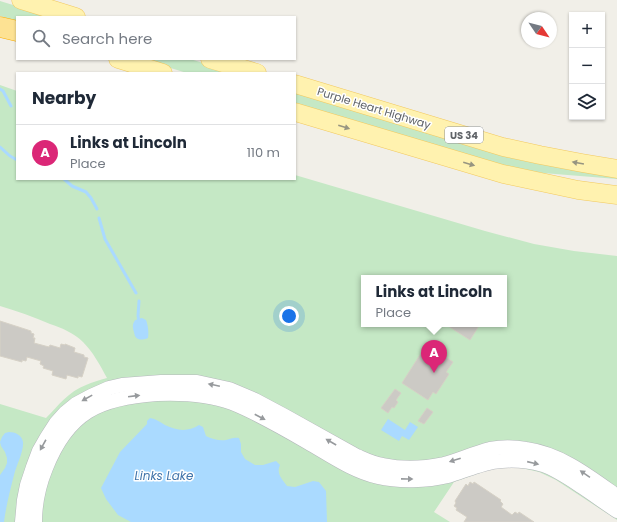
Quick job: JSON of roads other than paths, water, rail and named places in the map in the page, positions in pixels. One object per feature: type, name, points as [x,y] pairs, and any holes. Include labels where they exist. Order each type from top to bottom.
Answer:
[{"type":"highway","points":[[0,27],[16,29]]},
{"type":"main road","points":[[21,0],[73,16]]},
{"type":"main road","points":[[0,23],[16,29]]},
{"type":"main road","points":[[121,60],[161,72]]},
{"type":"main road","points":[[213,60],[254,72]]},
{"type":"main road","name":"Purple Heart Highway","points":[[296,84],[503,147],[540,156],[617,168]]},
{"type":"main road","name":"US 34","points":[[296,112],[503,174],[578,190],[617,195]]},
{"type":"lane","points":[[35,522],[36,502],[39,488],[51,456],[58,443],[74,422],[83,414],[113,400],[197,382],[229,389],[255,400],[282,421],[357,456],[399,479],[427,479],[447,476],[494,462],[510,460],[523,461],[545,466],[559,472],[617,511]]},
{"type":"lane","points":[[22,522],[27,485],[37,456],[47,437],[65,413],[76,404],[109,388],[131,384],[176,387]]},
{"type":"lane","points":[[382,471],[401,467],[443,464],[492,449],[524,448],[549,454],[565,462],[617,496]]},
{"type":"water","points":[[142,318],[147,322],[148,338],[140,340],[135,337],[133,323],[135,320]]},
{"type":"water","name":"Links Lake","points":[[150,418],[169,427],[182,430],[191,429],[199,425],[203,427],[206,436],[216,440],[239,438],[241,452],[245,459],[255,465],[263,465],[276,461],[280,465],[280,476],[287,486],[295,487],[313,481],[319,482],[326,491],[327,522],[131,522],[118,515],[106,499],[101,488],[120,452],[147,424],[147,421]]},
{"type":"water","points":[[388,419],[405,430],[410,422],[418,427],[409,440],[402,436],[399,441],[381,430]]},
{"type":"water","points":[[5,433],[16,433],[20,436],[23,446],[11,487],[4,522],[0,522],[0,475],[5,468],[7,458],[0,442]]},
{"type":"waterway","points":[[0,89],[3,91],[11,106]]},
{"type":"waterway","points":[[0,147],[16,159]]},
{"type":"waterway","points":[[65,180],[72,186],[86,192],[97,209]]},
{"type":"waterway","points":[[99,218],[105,239],[136,293]]},
{"type":"waterway","points":[[139,301],[139,321]]},
{"type":"place","name":"Links at Lincoln","points":[[434,373]]}]
